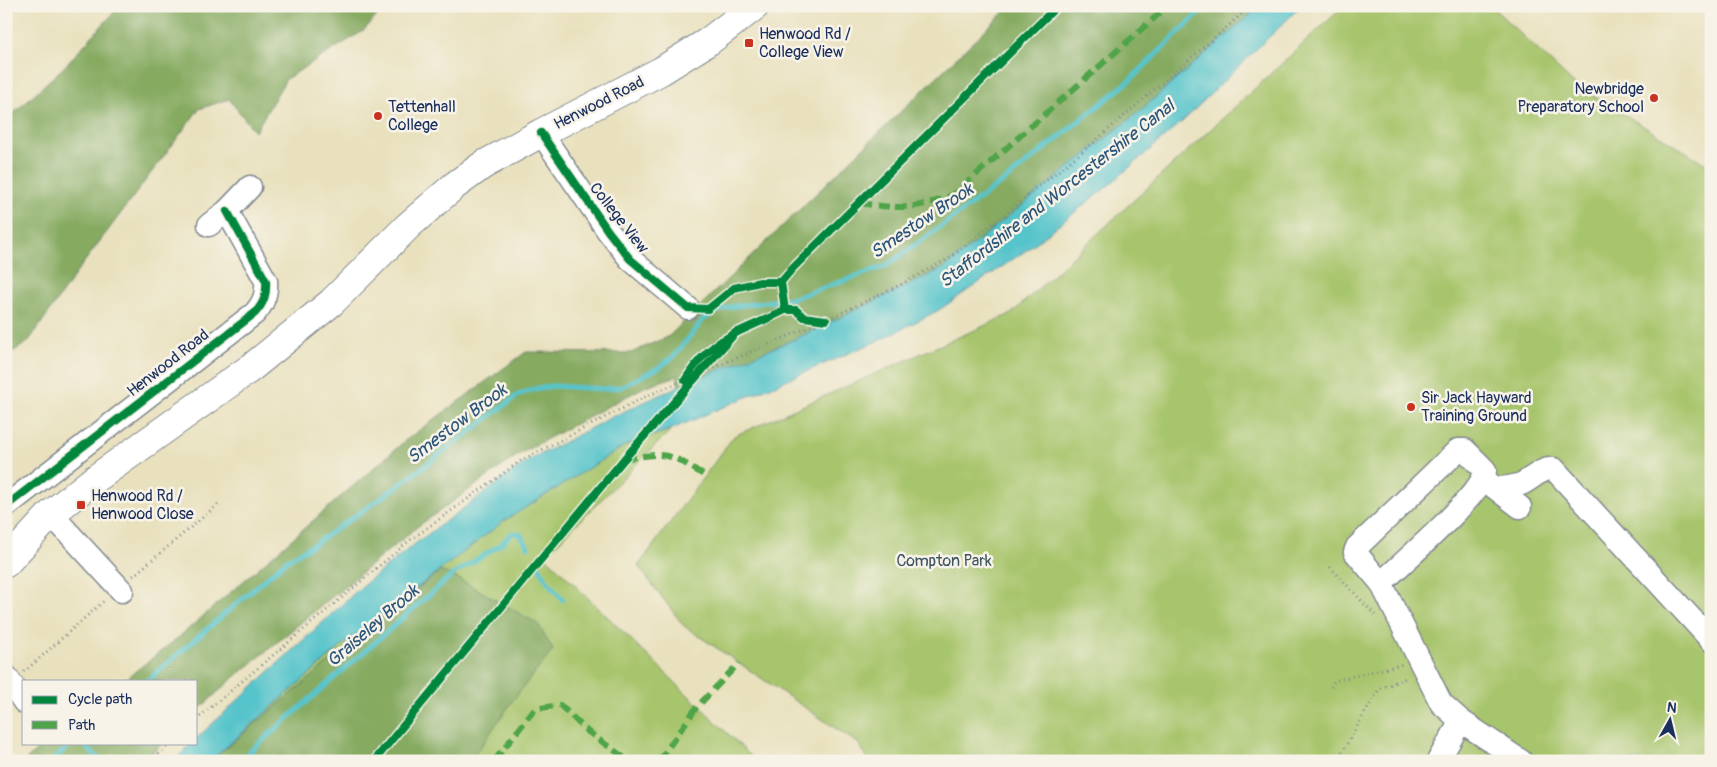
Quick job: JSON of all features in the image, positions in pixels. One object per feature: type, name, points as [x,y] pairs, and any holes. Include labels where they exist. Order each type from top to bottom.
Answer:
[{"type":"main road","name":"Henwood Road","points":[[6,562],[51,514],[92,482],[252,367],[332,302],[408,226],[454,186],[483,165],[661,71],[709,41],[755,6]]},
{"type":"street","name":"College View","points":[[541,133],[608,231],[630,259],[688,308]]},
{"type":"street","points":[[209,226],[228,211],[250,187]]},
{"type":"street","name":"Henwood Road","points":[[6,506],[255,313],[263,304],[267,290],[266,281],[228,211]]},
{"type":"street","points":[[1520,507],[1490,483],[1485,470],[1465,450],[1458,450],[1357,547],[1355,552],[1356,556],[1381,583],[1441,703],[1461,721],[1521,761]]},
{"type":"street","points":[[1490,483],[1510,488],[1523,484],[1544,470],[1554,469],[1600,508],[1711,640]]},
{"type":"street","points":[[1381,583],[1468,501],[1490,483]]},
{"type":"street","points":[[51,514],[122,591]]},
{"type":"street","points":[[6,676],[22,699]]},
{"type":"street","points":[[1438,761],[1461,721]]},
{"type":"path","points":[[198,718],[439,518],[522,460],[647,396],[826,320],[900,285],[950,258],[1093,143],[1251,6]]},
{"type":"path","points":[[809,318],[826,320]]},
{"type":"path","points":[[686,389],[712,360]]},
{"type":"path","points":[[685,380],[694,365]]},
{"type":"path","points":[[1330,567],[1381,621]]},
{"type":"path","points":[[1331,686],[1334,682],[1410,662]]},
{"type":"path","points":[[1337,761],[1379,689],[1416,674]]},
{"type":"path","points":[[151,761],[169,744]]},
{"type":"green space","points":[[120,6],[386,6],[363,31],[286,79],[255,132],[229,99],[199,109],[79,269],[28,342],[6,356],[6,120],[64,67]]},
{"type":"green space","points":[[1010,6],[1260,6],[1142,109],[944,268],[793,340],[679,386],[677,376],[646,386],[521,453],[417,527],[229,682],[198,710],[198,680],[124,680],[179,637],[406,440],[526,352],[631,353],[669,336]]},
{"type":"green space","name":"Sir Jack Hayward Training Ground","points":[[1344,6],[1491,6],[1574,84],[1711,167],[1711,761],[869,761],[859,744],[684,626],[638,566],[734,436],[1011,314]]},
{"type":"green space","points":[[672,429],[545,556],[756,761],[210,761],[350,639],[504,521],[626,445]]},
{"type":"green space","points":[[439,571],[452,575],[538,624],[553,650],[513,700],[471,761],[210,761]]},
{"type":"green space","points":[[44,744],[162,744],[144,761],[25,761]]},
{"type":"water","name":"Staffordshire and Worcestershire Canal","points":[[1260,6],[1301,6],[1183,121],[1108,186],[1028,249],[939,310],[882,339],[672,429],[626,445],[504,521],[350,639],[210,761],[174,761],[191,744],[198,744],[198,737],[360,588],[412,546],[528,461],[614,416],[679,386],[793,340],[944,268],[1142,109]]},
{"type":"waterway","name":"Smestow Brook","points":[[148,680],[287,560],[316,543],[394,489],[518,395],[534,389],[553,386],[604,389],[621,387],[660,367],[674,356],[703,320],[715,312],[730,307],[794,298],[886,266],[1008,178],[1128,82],[1206,6]]},
{"type":"waterway","name":"Graiseley Brook","points":[[239,761],[452,575],[500,545],[512,533],[520,534],[528,547]]},
{"type":"waterway","name":"Graiseley Brook","points":[[537,563],[547,581],[563,600]]},
{"type":"waterway","name":"Smestow Brook","points":[[52,761],[71,744]]},
{"type":"waterway","name":"Graiseley Brook","points":[[83,744],[101,761]]},
{"type":"marked path","points":[[859,203],[907,207],[917,206],[953,195],[1168,6]]},
{"type":"marked path","points":[[624,459],[650,455],[667,456],[683,462],[705,476]]},
{"type":"marked path","points":[[659,761],[696,708],[739,663]]},
{"type":"marked path","points":[[494,761],[535,709],[560,705],[587,731],[629,761]]},
{"type":"cycle path","points":[[785,310],[781,282],[793,268],[1057,6]]},
{"type":"cycle path","points":[[541,133],[608,231],[630,259],[688,308],[708,309],[734,288],[760,282],[781,282]]},
{"type":"cycle path","points":[[6,506],[258,309],[263,302],[266,281],[227,211]]},
{"type":"cycle path","points":[[685,380],[696,364],[729,336],[785,310],[796,310],[804,317],[826,320]]},
{"type":"cycle path","points":[[374,761],[624,459],[736,332]]},
{"type":"place","name":"Henwood Rd / College View","points":[[749,43]]},
{"type":"place","name":"Newbridge Preparatory School","points":[[1654,98]]},
{"type":"place","name":"Tettenhall College","points":[[378,116]]},
{"type":"place","name":"Sir Jack Hayward Training Ground","points":[[1411,407]]},
{"type":"place","name":"Henwood Rd / Henwood Close","points":[[81,505]]},
{"type":"park label","name":"Compton Park","points":[[944,561]]}]
